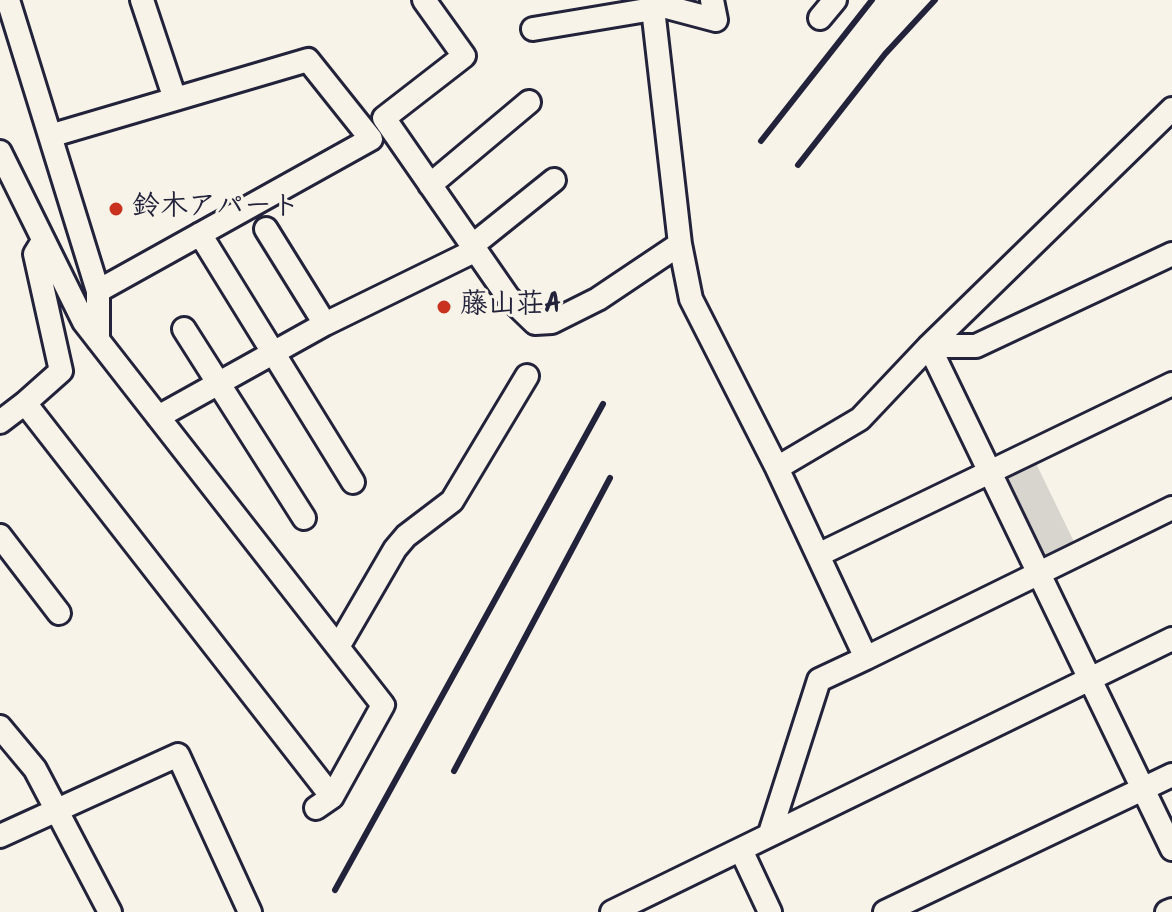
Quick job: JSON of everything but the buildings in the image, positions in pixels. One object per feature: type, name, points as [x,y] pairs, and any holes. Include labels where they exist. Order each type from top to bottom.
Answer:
[{"type":"street","points":[[8,0],[53,135],[98,291],[98,340]]},
{"type":"street","points":[[142,0],[175,99]]},
{"type":"street","points":[[424,0],[464,56],[384,118],[508,297],[535,323],[552,322],[598,299],[680,244]]},
{"type":"street","points":[[533,29],[652,4],[716,20],[712,0]]},
{"type":"street","points":[[820,18],[835,0]]},
{"type":"street","points":[[652,4],[680,244],[691,299],[777,468],[866,658]]},
{"type":"street","points":[[53,135],[308,60],[371,139],[98,291]]},
{"type":"street","points":[[430,185],[529,102]]},
{"type":"street","points":[[777,468],[860,419],[929,346],[1172,109]]},
{"type":"street","points":[[0,153],[84,322],[383,705],[324,802],[25,403]]},
{"type":"street","points":[[158,417],[325,324],[468,254],[473,245],[554,180]]},
{"type":"street","points":[[266,229],[325,324]]},
{"type":"street","points":[[200,234],[271,354],[353,482]]},
{"type":"street","points":[[0,422],[61,371],[35,254],[43,241]]},
{"type":"street","points":[[929,346],[976,346],[1172,254]]},
{"type":"street","points":[[184,329],[304,518]]},
{"type":"street","points":[[929,346],[1035,572],[1172,849]]},
{"type":"street","points":[[338,647],[395,549],[406,536],[452,501],[527,376]]},
{"type":"street","points":[[818,555],[1172,384]]},
{"type":"street","points":[[770,833],[819,680],[1035,572],[1172,508]]},
{"type":"street","points":[[0,536],[59,613]]},
{"type":"street","points":[[612,912],[1172,639]]},
{"type":"street","points":[[0,727],[35,769],[110,912]]},
{"type":"street","points":[[0,836],[178,755],[250,912]]},
{"type":"street","points":[[885,912],[1172,775]]},
{"type":"street","points":[[741,850],[770,912]]},
{"type":"shaded area","points":[[1030,451],[1079,552],[1035,572],[988,471]]},
{"type":"railway","points":[[761,141],[872,0]]},
{"type":"railway","points":[[798,165],[885,54],[935,0]]},
{"type":"railway","points":[[335,890],[603,404]]},
{"type":"railway","points":[[454,771],[610,478]]},
{"type":"place","name":"鈴木アパート","points":[[116,209]]},
{"type":"place","name":"藤山荘A","points":[[444,307]]}]
